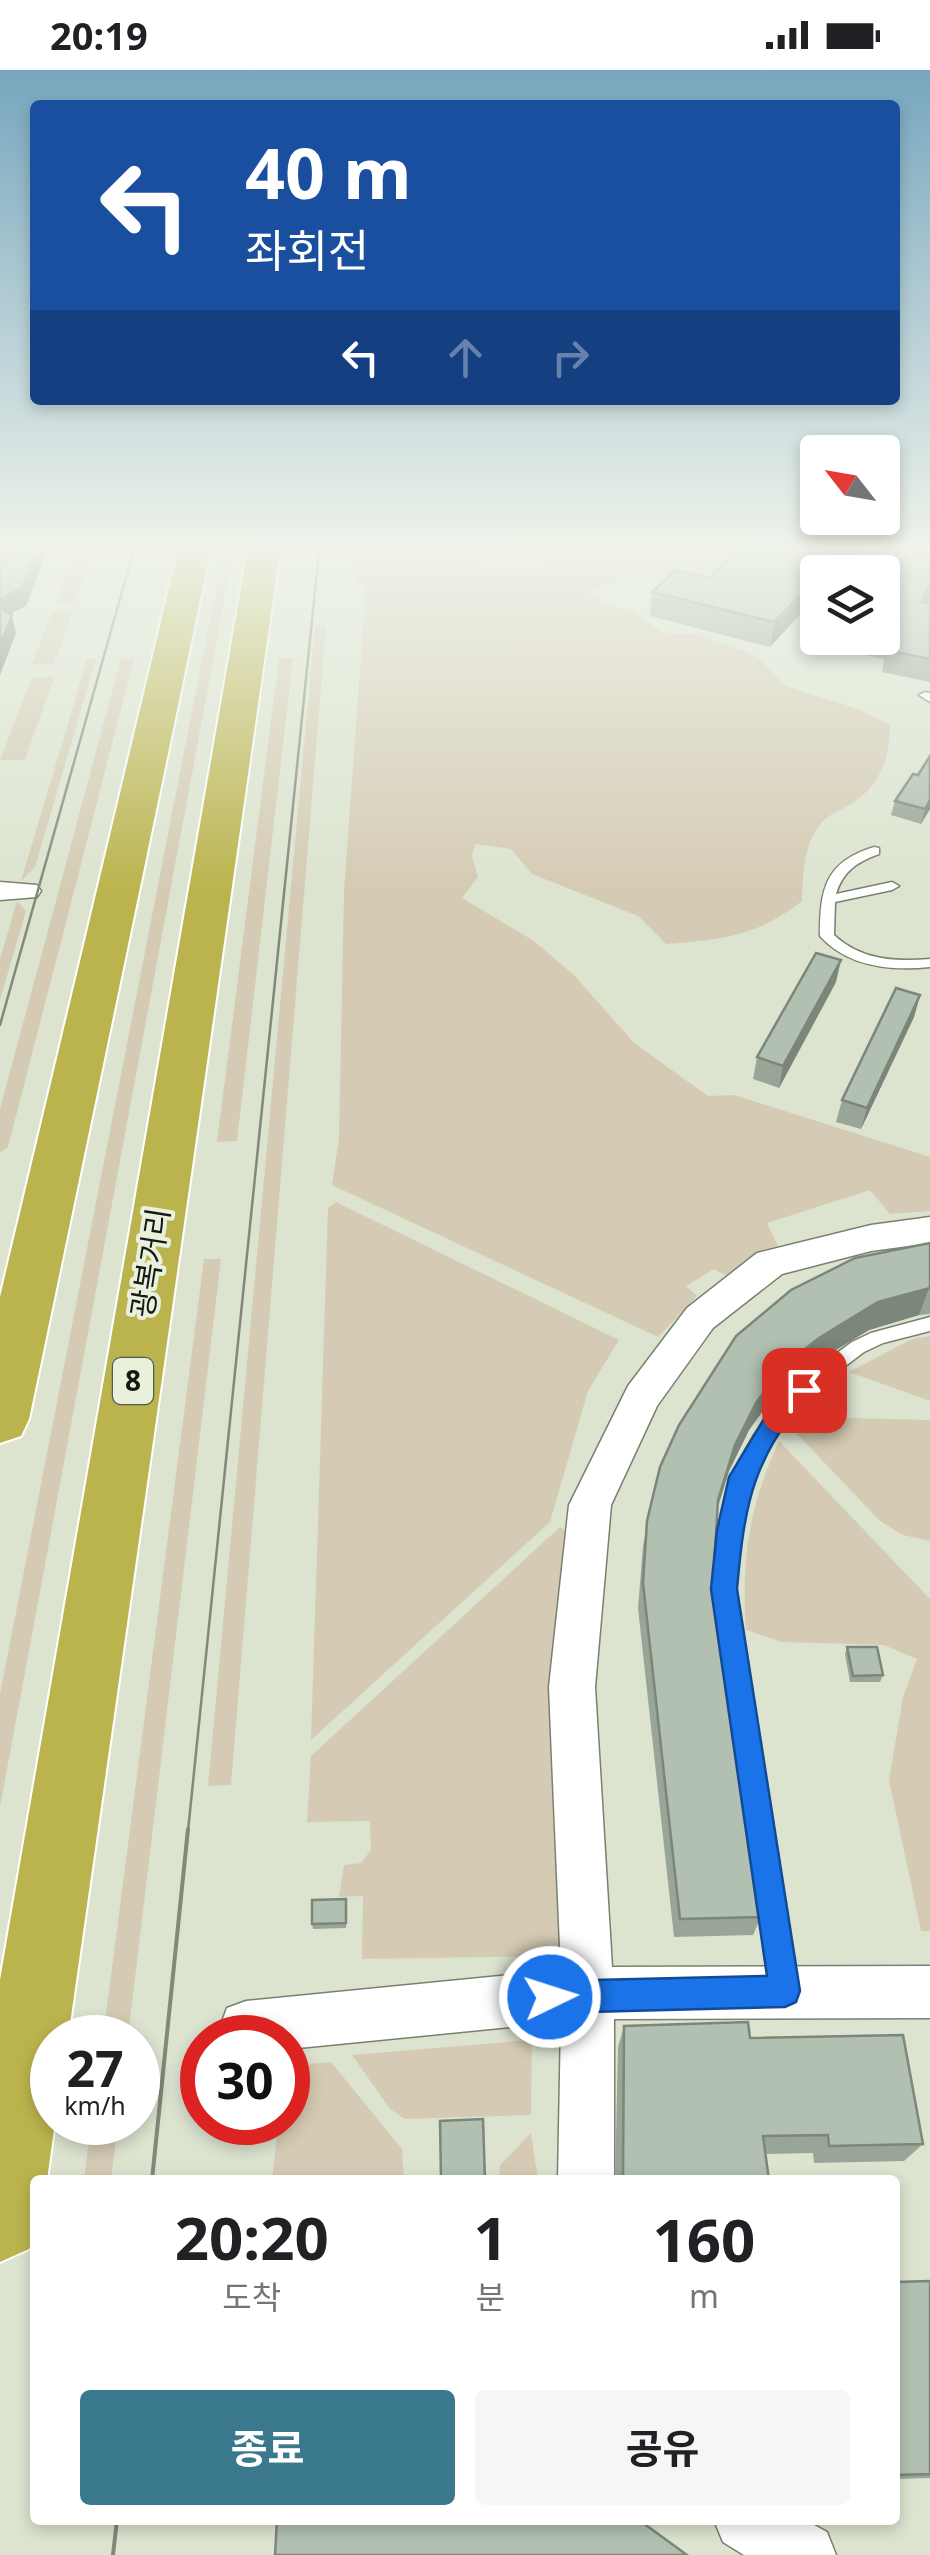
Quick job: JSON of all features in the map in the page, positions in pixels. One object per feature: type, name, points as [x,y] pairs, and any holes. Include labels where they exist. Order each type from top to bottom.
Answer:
[{"type":"highway","points":[[0,1418],[170,658]]},
{"type":"highway","name":"광복거리","points":[[0,2220],[247,658]]},
{"type":"street","points":[[586,2175],[588,1994],[572,1687],[590,1505],[642,1397],[700,1318],[770,1263],[871,1238],[930,1230]]},
{"type":"street","points":[[310,2021],[588,1994],[930,1992]]},
{"type":"street","points":[[753,2525],[804,2555]]},
{"type":"lane","points":[[874,852],[849,859],[836,874],[826,936],[838,950],[874,962],[930,963]]},
{"type":"lane","points":[[829,899],[892,886]]},
{"type":"lane","points":[[785,1991],[724,1589],[741,1477],[782,1411],[826,1369],[874,1338],[930,1324]]},
{"type":"shaded area","points":[[34,658],[56,658],[54,664],[32,664]]},
{"type":"shaded area","points":[[202,658],[213,658],[0,1807],[0,1694]]},
{"type":"shaded area","points":[[279,658],[293,658],[237,1141],[217,1142]]},
{"type":"shaded area","points":[[312,658],[323,658],[231,1785],[208,1786]]},
{"type":"shaded area","points":[[361,658],[759,658],[785,686],[858,709],[890,725],[883,767],[873,785],[827,817],[814,834],[805,862],[802,901],[754,929],[666,944],[638,916],[532,874],[511,849],[475,844],[472,857],[478,877],[462,898],[534,941],[575,976],[634,1043],[708,1096],[734,1095],[930,1157],[930,1211],[890,1214],[870,1190],[767,1223],[779,1248],[731,1278],[714,1269],[686,1286],[697,1296],[658,1337],[332,1185],[339,1138],[344,891]]},
{"type":"shaded area","points":[[87,659],[96,659],[35,867],[21,881]]},
{"type":"shaded area","points":[[121,659],[134,659],[8,1147],[0,1153],[0,1109]]},
{"type":"shaded area","points":[[32,677],[54,677],[25,760],[0,760]]},
{"type":"shaded area","points":[[17,901],[26,911],[0,1000],[0,959]]},
{"type":"shaded area","points":[[336,1202],[619,1340],[588,1391],[550,1522],[311,1740],[328,1208]]},
{"type":"shaded area","points":[[204,1259],[221,1259],[131,2015],[106,2015]]},
{"type":"shaded area","points":[[930,1336],[930,1401],[849,1372],[912,1339]]},
{"type":"shaded area","points":[[805,1417],[930,1420],[930,1541],[903,1535],[880,1521],[796,1433]]},
{"type":"shaded area","points":[[779,1441],[930,1599],[930,1931],[921,1931],[889,1780],[903,1697],[917,1659],[884,1645],[782,1642],[746,1630],[749,1534],[760,1488]]},
{"type":"shaded area","points":[[560,1527],[572,1535],[573,1938],[551,1956],[362,1959],[363,1896],[339,1897],[344,1865],[361,1863],[371,1850],[370,1821],[307,1822],[311,1756]]},
{"type":"shaded area","points":[[532,2040],[531,2115],[405,2119],[390,2109],[352,2055]]},
{"type":"shaded area","points":[[331,2062],[402,2149],[404,2175],[273,2175],[276,2145],[310,2145],[310,2064]]},
{"type":"shaded area","points":[[531,2133],[537,2175],[499,2175],[500,2165]]},
{"type":"shaded area","points":[[88,2145],[115,2145],[112,2175],[85,2175]]},
{"type":"building","points":[[930,756],[930,800],[925,809],[895,801],[913,774],[918,775]]},
{"type":"building","points":[[816,953],[841,960],[783,1066],[757,1057]]},
{"type":"building","points":[[896,988],[920,995],[867,1108],[842,1100]]},
{"type":"building","points":[[930,1243],[930,1288],[878,1302],[819,1338],[782,1367],[756,1403],[735,1445],[718,1500],[713,1585],[761,1917],[680,1919],[643,1583],[647,1521],[660,1467],[679,1425],[736,1336],[791,1290],[855,1258]]},
{"type":"building","points":[[847,1647],[877,1647],[883,1675],[853,1676]]},
{"type":"building","points":[[346,1899],[346,1923],[312,1924],[312,1900]]},
{"type":"building","points":[[748,2022],[750,2038],[903,2035],[923,2144],[829,2146],[828,2135],[763,2136],[768,2175],[623,2175],[624,2026]]},
{"type":"building","points":[[483,2119],[485,2175],[441,2175],[440,2121]]},
{"type":"building","points":[[930,2281],[930,2474],[900,2475],[900,2282]]},
{"type":"building","points":[[277,2525],[646,2525],[687,2555],[275,2555]]},
{"type":"tram line","points":[[0,1025],[103,658]]},
{"type":"tram line","points":[[188,1831],[308,658]]},
{"type":"tram line","points":[[153,2175],[188,1829]]},
{"type":"tram line","points":[[113,2555],[116,2525]]},
{"type":"route","points":[[550,1997],[785,1991],[739,1708],[724,1589],[741,1477],[782,1411],[804,1390]]}]
